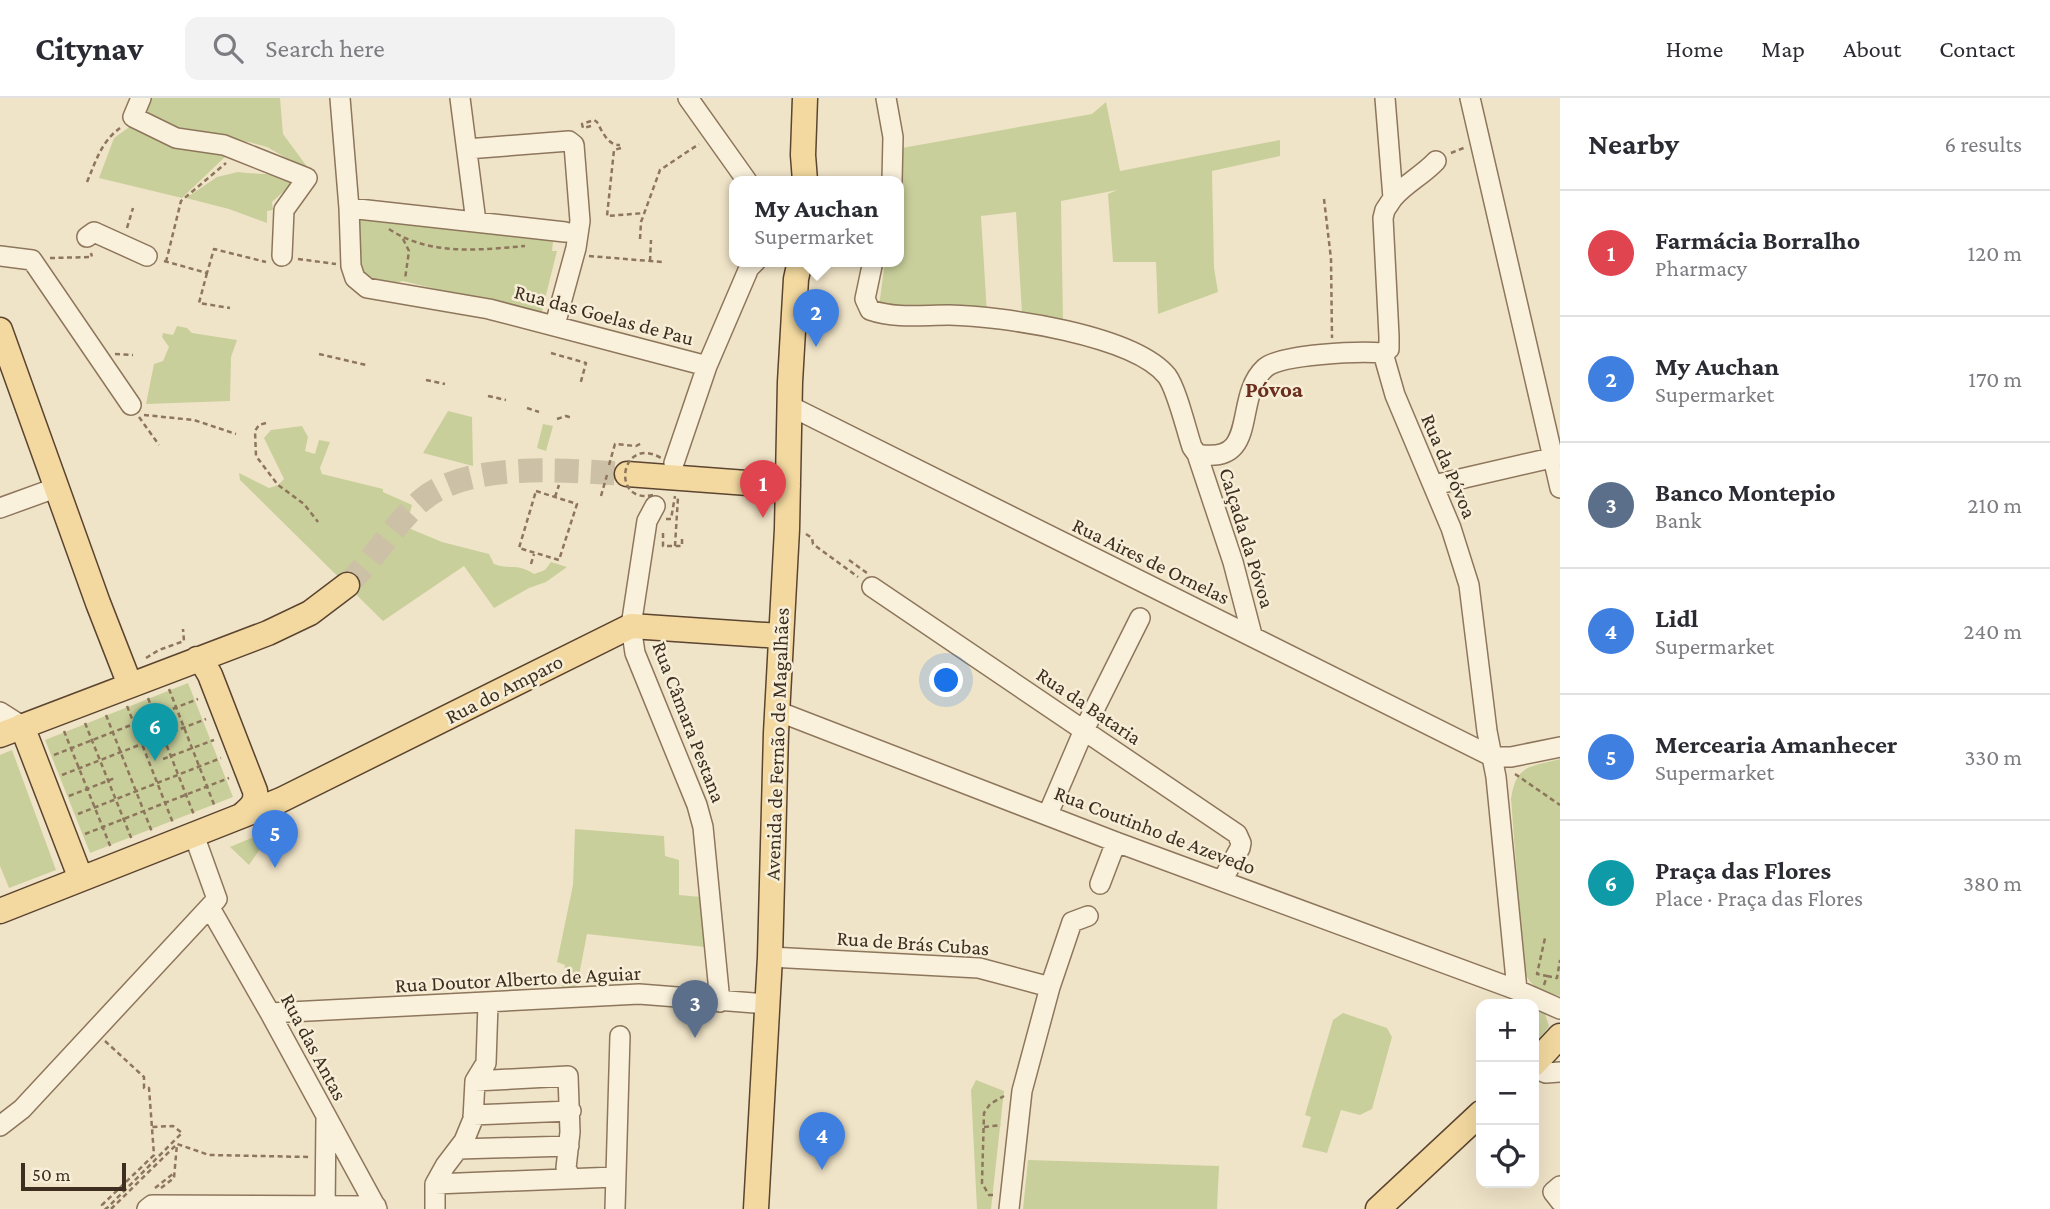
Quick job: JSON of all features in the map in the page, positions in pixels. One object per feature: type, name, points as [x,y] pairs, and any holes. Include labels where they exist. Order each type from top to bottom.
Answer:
[{"type":"main road","points":[[805,98],[805,176]]},
{"type":"main road","points":[[792,176],[803,155]]},
{"type":"main road","name":"Avenida de Fernão de Magalhães","points":[[756,1209],[770,957],[794,267]]},
{"type":"main road","points":[[0,330],[98,603],[135,695]]},
{"type":"main road","points":[[627,474],[788,486]]},
{"type":"main road","points":[[81,879],[11,731],[135,695],[197,659],[283,627],[310,613],[347,586]]},
{"type":"main road","points":[[631,626],[780,636]]},
{"type":"main road","name":"Rua do Amparo","points":[[0,910],[81,879],[186,823],[241,816],[281,800],[631,626]]},
{"type":"main road","points":[[197,659],[203,663],[210,675],[255,791],[255,802],[241,816]]},
{"type":"main road","points":[[1537,1062],[1560,1036]]},
{"type":"main road","points":[[1378,1209],[1476,1118]]},
{"type":"street","points":[[141,98],[133,117],[176,138],[224,145],[307,178],[284,209],[276,260]]},
{"type":"street","points":[[340,98],[351,266]]},
{"type":"street","points":[[460,98],[476,222]]},
{"type":"street","points":[[688,98],[743,176]]},
{"type":"street","points":[[886,98],[893,130],[892,176]]},
{"type":"street","name":"Rua da Póvoa","points":[[1385,98],[1393,198],[1382,218],[1389,336],[1389,349],[1383,353],[1395,395],[1451,528],[1469,585],[1487,731],[1493,757],[1517,990]]},
{"type":"street","points":[[1470,98],[1557,457],[1560,488]]},
{"type":"street","points":[[467,149],[569,141],[573,143],[576,150],[580,207],[570,240],[555,325]]},
{"type":"street","points":[[1393,198],[1436,161]]},
{"type":"street","points":[[349,208],[476,222],[570,240]]},
{"type":"street","points":[[87,237],[94,233],[147,256]]},
{"type":"street","points":[[0,256],[37,259],[131,405]]},
{"type":"street","name":"Rua das Goelas de Pau","points":[[351,266],[355,278],[367,288],[489,309],[707,366]]},
{"type":"street","points":[[671,457],[750,267]]},
{"type":"street","name":"Calçada da Póvoa","points":[[872,267],[865,299],[870,310],[878,313],[1006,320],[1083,335],[1142,356],[1155,365],[1170,382],[1192,447],[1197,454],[1233,562],[1252,635]]},
{"type":"street","points":[[1197,454],[1213,457],[1228,452],[1236,444],[1249,393],[1256,379],[1267,367],[1287,359],[1383,353]]},
{"type":"street","name":"Rua Aires de Ornelas","points":[[790,406],[1144,610],[1252,635],[1493,757]]},
{"type":"street","points":[[1434,485],[1557,457]]},
{"type":"street","points":[[0,508],[58,488]]},
{"type":"street","name":"Rua Câmara Pestana","points":[[657,507],[647,520],[631,626],[635,653],[703,827],[720,1002]]},
{"type":"street","name":"Rua da Bataria","points":[[867,583],[1237,834],[1240,848],[1222,881]]},
{"type":"street","points":[[1048,814],[1084,730],[1144,610]]},
{"type":"street","name":"Rua Coutinho de Azevedo","points":[[777,711],[1116,842],[1517,990],[1560,1009]]},
{"type":"street","points":[[0,712],[11,731]]},
{"type":"street","points":[[1493,757],[1511,758],[1560,747]]},
{"type":"street","points":[[0,1126],[22,1110],[218,899],[186,823]]},
{"type":"street","points":[[1100,884],[1116,842]]},
{"type":"street","name":"Rua das Antas","points":[[210,908],[376,1208]]},
{"type":"street","points":[[1010,1202],[1022,1091],[1050,986],[1080,919]]},
{"type":"street","name":"Rua de Brás Cubas","points":[[770,957],[979,968],[1050,986]]},
{"type":"street","name":"Rua Doutor Alberto de Aguiar","points":[[270,1013],[488,1004],[639,994],[768,1004]]},
{"type":"street","points":[[435,1209],[435,1184],[464,1141],[473,1115],[475,1081],[486,1063],[488,1004]]},
{"type":"street","points":[[615,1209],[620,1036]]},
{"type":"street","points":[[1539,1069],[1546,1073],[1560,1072]]},
{"type":"street","points":[[475,1081],[568,1076],[571,1111],[566,1168],[571,1178]]},
{"type":"street","points":[[473,1115],[571,1111]]},
{"type":"street","points":[[325,1207],[326,1117]]},
{"type":"street","points":[[458,1149],[569,1146]]},
{"type":"street","points":[[435,1184],[615,1177]]},
{"type":"street","points":[[1560,1186],[1553,1192],[1560,1200]]},
{"type":"street","points":[[146,1209],[152,1205],[376,1208]]},
{"type":"path","points":[[87,182],[102,145],[133,117]]},
{"type":"path","points":[[591,127],[583,128],[582,124],[597,122],[609,142],[621,146],[614,150],[607,216],[645,213]]},
{"type":"path","points":[[640,239],[642,222],[660,170],[713,134]]},
{"type":"path","points":[[1436,161],[1468,146]]},
{"type":"path","points":[[207,273],[166,262],[181,201],[240,152]]},
{"type":"path","points":[[1324,199],[1331,259],[1333,355]]},
{"type":"path","points":[[122,245],[133,208]]},
{"type":"path","points":[[37,259],[92,257],[87,237]]},
{"type":"path","points":[[401,294],[410,257],[403,239],[464,250],[527,246]]},
{"type":"path","points":[[570,240],[589,256],[662,262]]},
{"type":"path","points":[[650,261],[651,240]]},
{"type":"path","points":[[230,309],[199,303],[214,249],[276,260],[351,266]]},
{"type":"path","points":[[551,353],[586,363],[580,385]]},
{"type":"path","points":[[318,354],[366,365]]},
{"type":"path","points":[[426,380],[444,384]]},
{"type":"path","points":[[488,396],[506,400]]},
{"type":"path","points":[[527,408],[539,412]]},
{"type":"path","points":[[159,445],[137,414],[194,419],[236,434]]},
{"type":"path","points":[[557,419],[566,416],[572,418]]},
{"type":"path","points":[[266,423],[258,425],[255,431],[256,456],[278,485],[304,504],[318,522]]},
{"type":"path","points":[[671,457],[647,452],[628,463],[625,470],[627,485],[632,491],[645,497],[671,519],[675,494],[678,495],[675,546]]},
{"type":"path","points":[[555,497],[559,485]]},
{"type":"path","points":[[536,491],[577,504],[559,560],[535,553],[519,548],[536,491]]},
{"type":"path","points":[[663,546],[682,546],[682,538]]},
{"type":"path","points":[[812,538],[813,544],[867,583]]},
{"type":"path","points":[[531,564],[535,553]]},
{"type":"path","points":[[146,658],[184,640],[183,629]]},
{"type":"path","points":[[160,691],[168,688],[215,807]]},
{"type":"path","points":[[58,777],[206,719],[194,689]]},
{"type":"path","points":[[135,695],[155,716],[163,736],[186,794],[186,823]]},
{"type":"path","points":[[135,695],[134,724],[157,783],[165,803],[186,823]]},
{"type":"path","points":[[50,757],[198,699]]},
{"type":"path","points":[[105,713],[152,832],[159,829]]},
{"type":"path","points":[[84,721],[132,840],[142,836]]},
{"type":"path","points":[[63,729],[111,848]]},
{"type":"path","points":[[73,816],[221,758],[214,740],[163,759]]},
{"type":"path","points":[[225,768],[233,788]]},
{"type":"path","points":[[1515,774],[1560,805]]},
{"type":"path","points":[[66,798],[115,778]]},
{"type":"path","points":[[81,836],[229,778]]},
{"type":"path","points":[[166,826],[186,823]]},
{"type":"path","points":[[1545,939],[1537,974],[1557,978],[1560,960]]},
{"type":"path","points":[[1542,991],[1547,976]]},
{"type":"path","points":[[95,1031],[144,1077],[144,1088],[149,1088],[154,1155],[102,1205],[106,1209],[175,1143]]},
{"type":"path","points":[[1010,1202],[989,1195],[982,1183],[984,1113],[998,1097],[1022,1091]]},
{"type":"path","points":[[111,1209],[182,1133],[173,1126],[152,1127]]},
{"type":"path","points":[[175,1143],[209,1156],[311,1157]]},
{"type":"path","points":[[174,1173],[175,1143]]},
{"type":"green space","points":[[144,98],[280,98],[283,134],[311,172],[267,147],[249,142],[181,137],[137,115]]},
{"type":"green space","points":[[1106,102],[1120,171],[1280,140],[1280,156],[1212,171],[1214,268],[1218,292],[1158,314],[1156,262],[1113,262],[1108,194],[1117,190],[1061,201],[1063,321],[1022,314],[1016,212],[981,216],[987,314],[879,306],[884,267],[904,267],[904,176],[899,176],[902,148],[1092,114]]},
{"type":"green space","points":[[135,123],[227,155],[182,198],[99,178],[114,138]]},
{"type":"green space","points":[[238,172],[274,175],[293,183],[272,202],[273,210],[267,211],[267,223],[229,209],[186,198],[217,177]]},
{"type":"green space","points":[[354,214],[566,237],[565,242],[553,242],[552,251],[557,251],[541,315],[403,281],[386,285],[362,278]]},
{"type":"green space","points":[[177,326],[187,328],[192,333],[237,340],[231,357],[230,401],[146,404],[154,364],[163,361],[169,347],[162,337],[163,333],[173,335]]},
{"type":"green space","points":[[448,411],[472,417],[473,466],[423,453]]},
{"type":"green space","points":[[543,424],[553,426],[546,451],[537,448]]},
{"type":"green space","points":[[302,426],[308,437],[305,451],[315,454],[319,440],[330,442],[320,468],[322,474],[383,489],[383,492],[412,505],[406,527],[442,542],[489,554],[494,564],[500,566],[523,569],[534,574],[545,570],[551,562],[567,567],[546,582],[529,588],[494,608],[464,566],[383,621],[240,480],[239,473],[269,488],[278,485],[284,479],[264,438],[271,430]]},
{"type":"green space","points":[[188,683],[233,797],[90,853],[45,740]]},
{"type":"green space","points":[[12,750],[56,870],[9,888],[0,866],[0,755]]},
{"type":"green space","points":[[1560,759],[1560,996],[1538,988],[1530,982],[1524,971],[1511,799],[1521,773],[1533,766]]},
{"type":"green space","points":[[575,829],[664,836],[665,856],[679,860],[679,895],[702,897],[705,947],[587,934],[575,996],[561,993],[565,965],[557,962],[573,885]]},
{"type":"green space","points":[[263,833],[266,840],[249,865],[230,847]]},
{"type":"green space","points":[[1539,1011],[1545,1014],[1549,1026],[1539,1039]]},
{"type":"green space","points":[[1343,1013],[1387,1028],[1392,1037],[1372,1109],[1360,1115],[1341,1110],[1327,1153],[1302,1147],[1311,1117],[1305,1115],[1333,1020]]},
{"type":"green space","points":[[976,1080],[1004,1091],[991,1209],[977,1209],[971,1090]]},
{"type":"green space","points":[[1028,1160],[1219,1166],[1217,1209],[1023,1209]]},
{"type":"tunnel","points":[[347,585],[412,509],[442,487],[492,473],[549,470],[627,474]]},
{"type":"place","name":"My Auchan","points":[[816,347]]},
{"type":"place","name":"Farmácia Borralho","points":[[763,518]]},
{"type":"place","name":"Praça das Flores","points":[[155,761]]},
{"type":"place","name":"Mercearia Amanhecer","points":[[275,868]]},
{"type":"place","name":"Banco Montepio","points":[[695,1038]]},
{"type":"place","name":"Lidl","points":[[822,1170]]},
{"type":"district","name":"Póvoa","points":[[1274,389]]}]
